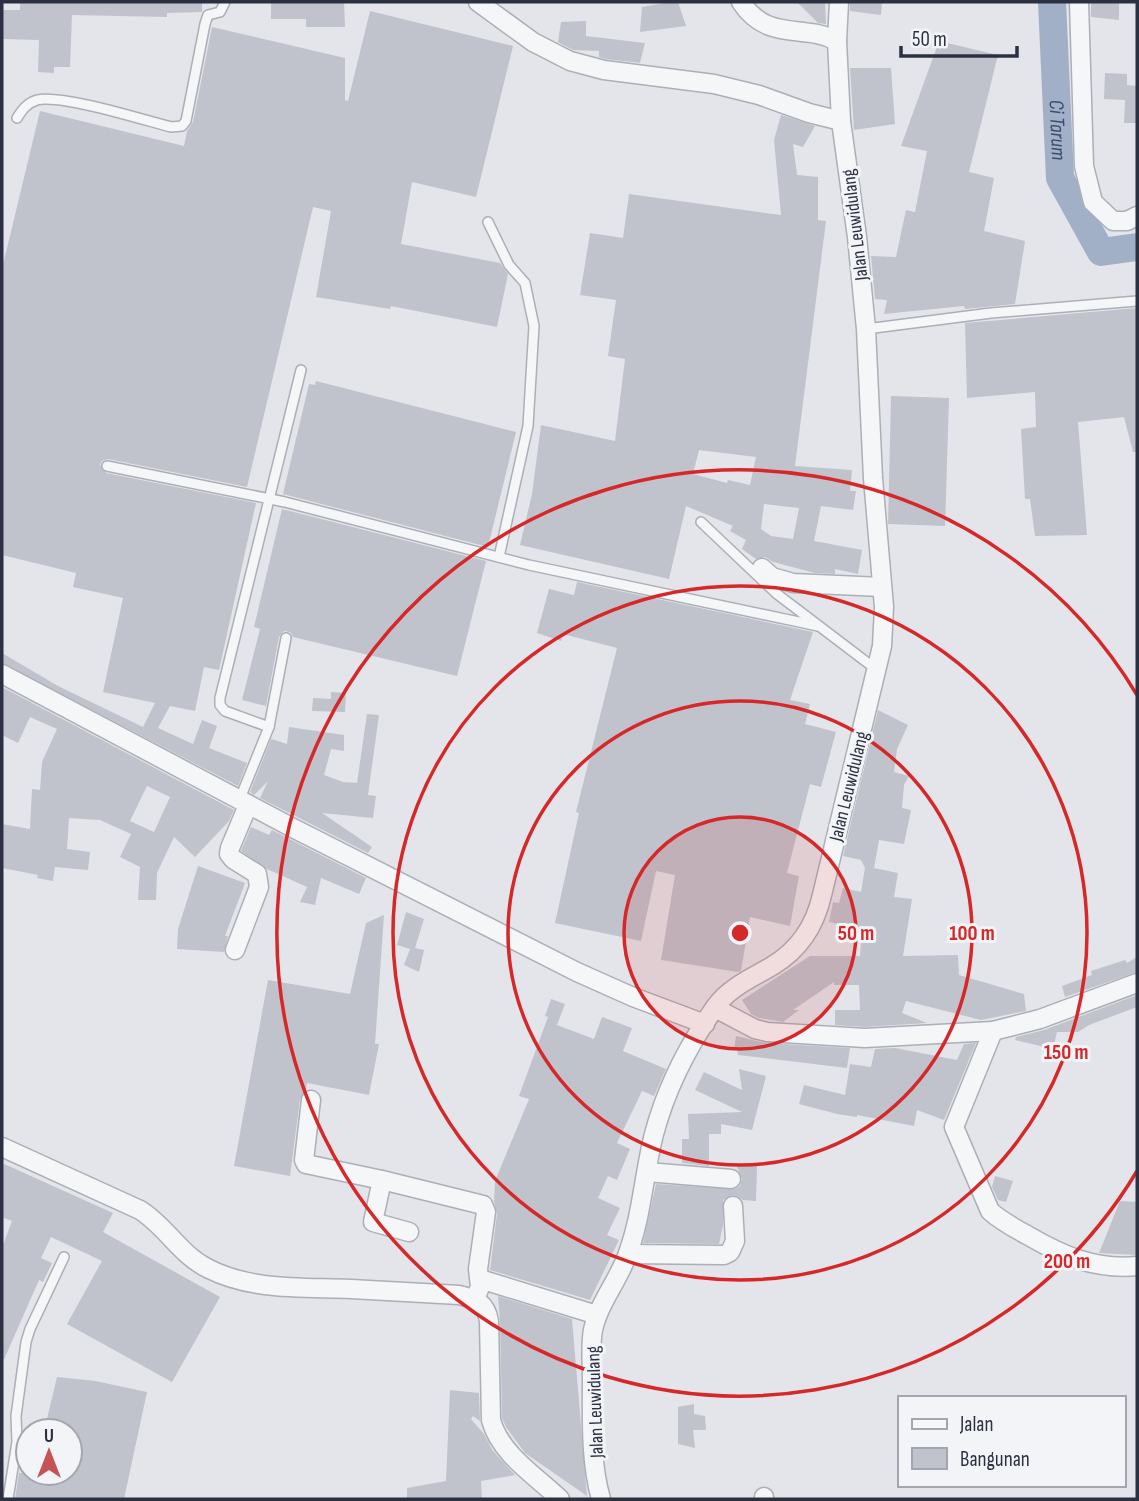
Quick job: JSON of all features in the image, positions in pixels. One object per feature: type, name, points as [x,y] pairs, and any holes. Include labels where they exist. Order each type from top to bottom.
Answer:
[{"type":"street","points":[[478,2],[533,42],[570,61],[604,70],[713,84],[841,121]]},
{"type":"street","points":[[741,2],[763,23],[837,41]]},
{"type":"street","name":"Jalan Leuwidulang","points":[[601,1499],[592,1416],[592,1344],[597,1315],[628,1254],[654,1135],[665,1098],[715,1008],[742,982],[794,950],[814,923],[877,670],[884,625],[882,587],[873,478],[866,329],[841,121],[838,2]]},
{"type":"street","points":[[1079,2],[1084,166],[1093,202],[1113,221],[1127,221],[1137,216]]},
{"type":"street","points":[[762,568],[772,577],[793,583],[882,587]]},
{"type":"street","points":[[2,674],[244,803],[577,972],[705,1024]]},
{"type":"street","points":[[235,950],[260,887],[257,874],[229,854],[244,803]]},
{"type":"street","points":[[715,1008],[755,1029],[767,1032],[865,1038],[993,1031],[1040,1019],[1137,983]]},
{"type":"street","points":[[993,1031],[954,1127],[990,1210],[998,1219],[1052,1250],[1082,1262],[1102,1267],[1137,1266]]},
{"type":"street","points":[[311,1100],[304,1160],[306,1164],[483,1205],[486,1212],[478,1289],[489,1321],[491,1420],[503,1447],[560,1499]]},
{"type":"street","points":[[2,1147],[148,1215],[184,1254],[222,1275],[280,1288],[459,1295],[478,1289],[597,1315]]},
{"type":"street","points":[[647,1172],[731,1178]]},
{"type":"street","points":[[382,1180],[373,1222],[409,1232]]},
{"type":"street","points":[[628,1254],[724,1255],[730,1252],[735,1241],[733,1206]]},
{"type":"lane","points":[[17,118],[30,103],[39,99],[76,104],[172,127],[182,126],[186,121],[208,15],[220,12],[225,2]]},
{"type":"lane","points":[[488,222],[509,265],[525,283],[534,326],[528,426],[499,557]]},
{"type":"lane","points":[[866,329],[990,313],[1137,301]]},
{"type":"lane","points":[[269,727],[225,711],[220,705],[301,370]]},
{"type":"lane","points":[[107,466],[285,502],[529,565],[818,626]]},
{"type":"lane","points":[[701,522],[777,594],[877,670]]},
{"type":"lane","points":[[244,803],[269,727],[286,638]]},
{"type":"lane","points":[[8,1499],[26,1342],[64,1257]]},
{"type":"building","points":[[20,2],[202,2],[202,12],[167,13],[167,17],[72,15],[70,67],[54,67],[54,73],[38,72],[39,40],[2,39],[2,10],[20,10]]},
{"type":"building","points":[[271,2],[344,2],[345,27],[306,27],[306,19],[271,19]]},
{"type":"building","points":[[678,2],[686,26],[640,32],[642,7]]},
{"type":"building","points":[[797,2],[825,2],[826,24],[818,23]]},
{"type":"building","points":[[850,2],[882,2],[881,15],[850,11]]},
{"type":"building","points":[[1091,2],[1119,2],[1119,20],[1091,17]]},
{"type":"building","points":[[370,11],[513,46],[476,197],[412,182],[401,244],[500,263],[508,274],[497,327],[391,306],[390,309],[316,297],[331,211],[313,207],[247,487],[108,459],[100,465],[106,473],[256,503],[219,670],[204,667],[195,711],[170,706],[158,728],[193,744],[202,720],[217,726],[209,748],[247,763],[238,786],[2,663],[2,653],[58,686],[143,727],[155,703],[103,692],[123,598],[73,587],[76,573],[2,555],[2,269],[40,111],[184,146],[187,131],[193,122],[212,27],[345,58],[345,100],[348,101]]},
{"type":"building","points":[[586,21],[586,36],[645,43],[640,63],[606,59],[599,57],[599,51],[573,50],[558,42],[561,22]]},
{"type":"building","points":[[939,41],[998,55],[969,172],[994,178],[984,231],[1025,241],[1015,304],[884,314],[887,300],[875,299],[871,256],[896,257],[906,210],[915,212],[927,151],[901,146]]},
{"type":"building","points":[[850,68],[891,68],[895,124],[854,130]]},
{"type":"building","points":[[1105,73],[1127,74],[1127,85],[1137,86],[1137,123],[1124,123],[1125,100],[1104,99]]},
{"type":"building","points":[[781,115],[815,126],[803,147],[793,144],[797,175],[818,177],[818,220],[826,221],[795,466],[852,470],[850,491],[856,491],[853,510],[821,506],[814,541],[862,550],[858,574],[835,569],[835,574],[815,573],[773,562],[765,557],[756,559],[742,549],[746,540],[730,531],[733,526],[686,506],[669,579],[520,545],[532,494],[541,425],[615,441],[625,359],[608,356],[616,300],[580,295],[590,233],[623,238],[629,194],[781,215],[774,140]],"holes":[[[699,450],[756,457],[750,485],[728,480],[727,483],[693,474]],[[764,504],[799,508],[793,539],[771,536],[761,529]]]},
{"type":"building","points":[[1137,308],[1137,452],[1133,452],[1124,417],[1078,422],[1087,535],[1035,536],[1030,499],[1025,499],[1021,429],[1036,427],[1035,392],[967,398],[965,323]]},
{"type":"building","points":[[316,381],[516,432],[488,547],[283,494],[309,384],[315,385]]},
{"type":"building","points":[[891,396],[949,398],[945,526],[888,524]]},
{"type":"building","points":[[282,509],[486,561],[457,676],[293,637],[290,632],[284,631],[279,637],[266,706],[242,700],[260,629],[254,627]]},
{"type":"building","points":[[577,582],[813,632],[790,700],[810,704],[805,724],[836,732],[821,787],[810,784],[787,873],[799,876],[790,926],[750,917],[741,971],[661,960],[675,875],[656,871],[641,941],[555,923],[579,813],[576,812],[617,648],[563,634],[561,641],[537,633],[549,589],[574,595]]},
{"type":"building","points":[[2,687],[234,810],[229,821],[195,857],[174,837],[157,873],[156,900],[138,900],[140,867],[120,857],[131,834],[100,820],[69,818],[67,849],[90,852],[88,870],[55,867],[53,881],[37,878],[38,875],[2,868],[2,824],[30,829],[32,789],[40,790],[42,762],[57,729],[30,717],[18,743],[2,735]],"holes":[[[147,786],[170,797],[154,832],[130,821]]]},
{"type":"building","points":[[331,692],[346,693],[345,712],[312,711],[313,698],[331,699]]},
{"type":"building","points":[[878,710],[908,725],[897,749],[894,772],[909,776],[904,785],[902,808],[911,810],[904,844],[879,840],[874,868],[898,873],[894,897],[912,899],[903,956],[958,955],[959,975],[1024,994],[1026,1011],[981,1020],[906,1001],[902,1013],[927,1023],[865,1027],[835,1025],[835,1010],[860,1010],[859,985],[834,985],[834,982],[793,1010],[799,1010],[783,1022],[751,1014],[742,1000],[810,956],[860,956],[862,928],[829,922],[833,902],[839,903],[843,888],[861,892],[865,868],[861,860],[843,856]]},
{"type":"building","points":[[367,714],[379,715],[368,795],[376,796],[373,818],[322,813],[372,847],[368,853],[260,798],[268,781],[254,795],[250,792],[271,739],[287,744],[289,727],[344,735],[344,751],[331,749],[324,775],[343,782],[357,783]]},
{"type":"building","points":[[251,827],[269,835],[272,830],[366,878],[359,894],[321,878],[315,905],[300,902],[307,887],[267,869],[241,851]]},
{"type":"building","points":[[198,866],[245,883],[225,936],[228,936],[224,952],[177,949],[178,929]]},
{"type":"building","points":[[406,912],[424,919],[415,948],[424,950],[419,972],[404,965],[410,949],[397,945]]},
{"type":"building","points":[[384,915],[375,1044],[379,1044],[369,1095],[307,1083],[300,1099],[290,1176],[234,1166],[268,980],[350,994],[366,923]]},
{"type":"building","points":[[1137,957],[1137,972],[1065,997],[1062,986],[1092,975],[1091,971],[1125,960],[1127,963]]},
{"type":"building","points":[[1137,995],[1137,1007],[1089,1025],[1078,1032],[1057,1032],[1053,1049],[1015,1040],[1016,1037],[1044,1030]]},
{"type":"building","points":[[551,999],[565,1004],[557,1025],[594,1039],[602,1017],[632,1028],[623,1051],[666,1069],[654,1096],[642,1091],[617,1143],[630,1149],[617,1180],[608,1176],[598,1198],[620,1208],[607,1235],[619,1240],[590,1300],[490,1270],[497,1214],[494,1201],[495,1181],[529,1099],[519,1096],[548,1017],[545,1016]]},
{"type":"building","points":[[736,1036],[766,1043],[850,1048],[847,1068],[738,1055],[737,1049],[734,1049]]},
{"type":"building","points":[[976,1043],[944,1120],[917,1110],[914,1126],[837,1114],[799,1104],[804,1085],[845,1095],[850,1064],[871,1067],[875,1049],[895,1048],[957,1060],[964,1044]]},
{"type":"building","points":[[739,1069],[766,1076],[752,1130],[721,1124],[721,1134],[709,1134],[709,1166],[682,1163],[682,1139],[689,1139],[688,1114],[742,1112],[695,1090],[704,1072],[742,1090]]},
{"type":"building","points":[[2,1163],[113,1213],[103,1232],[220,1297],[172,1382],[67,1324],[102,1261],[51,1237],[41,1258],[52,1263],[43,1282],[39,1280],[2,1364],[2,1248],[12,1221],[2,1217]]},
{"type":"building","points":[[736,1165],[757,1166],[756,1201],[743,1200],[733,1195],[723,1200],[723,1225],[719,1244],[643,1243],[656,1184],[735,1189],[740,1186],[742,1179]]},
{"type":"building","points":[[995,1176],[1013,1181],[1006,1202],[998,1200],[992,1187]]},
{"type":"building","points":[[1120,1201],[1137,1202],[1137,1255],[1099,1253]]},
{"type":"building","points":[[498,1296],[572,1319],[587,1496],[525,1453],[506,1427],[502,1418]]},
{"type":"building","points":[[57,1377],[95,1381],[147,1392],[124,1499],[15,1499],[17,1487],[84,1487],[84,1417],[47,1417]]},
{"type":"building","points":[[450,1390],[479,1393],[480,1421],[473,1416],[471,1419],[484,1434],[493,1451],[515,1475],[481,1481],[482,1499],[407,1499],[407,1488],[446,1481]]},
{"type":"building","points":[[694,1404],[694,1414],[705,1416],[706,1430],[693,1430],[695,1448],[678,1444],[678,1407]]},
{"type":"waterway","name":"Ci Tarum","points":[[1052,2],[1060,178],[1101,252],[1137,247]]}]
